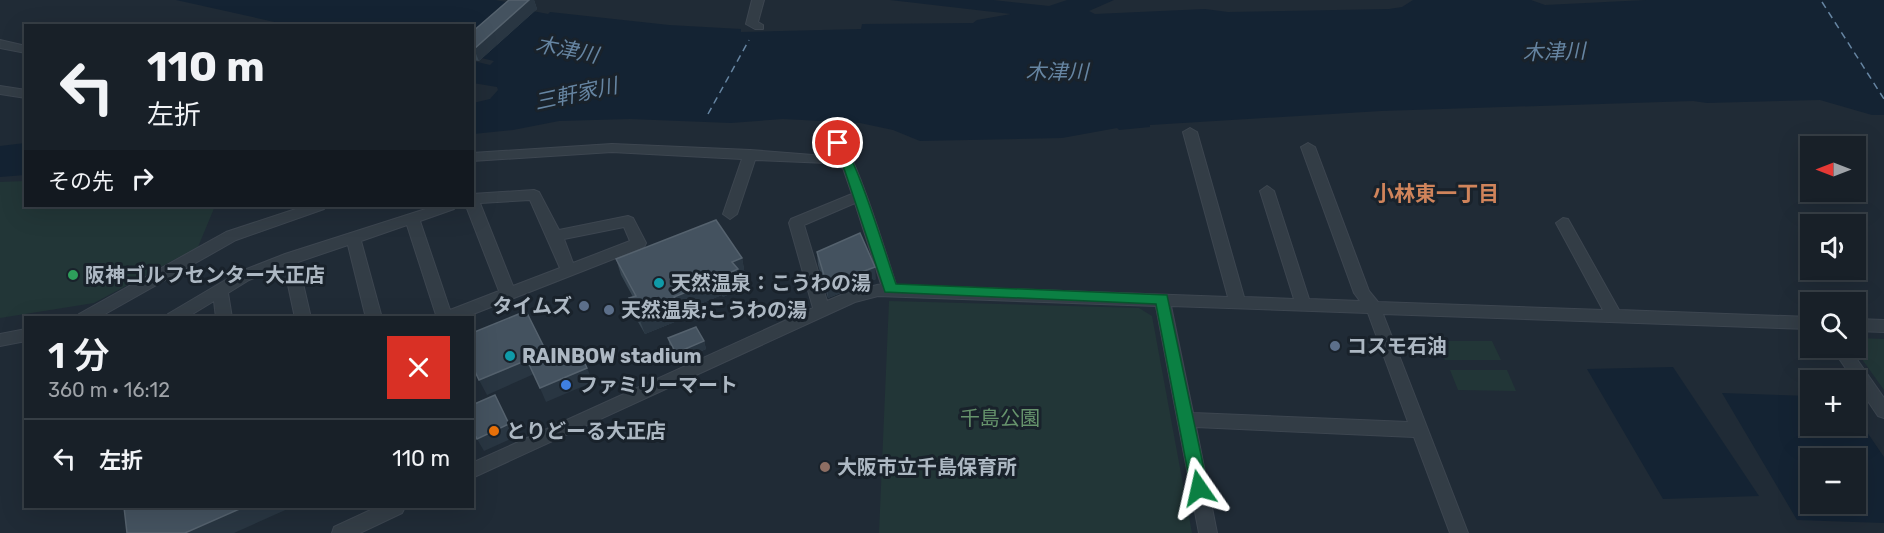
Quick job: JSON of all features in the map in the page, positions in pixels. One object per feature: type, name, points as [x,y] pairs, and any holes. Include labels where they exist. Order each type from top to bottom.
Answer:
[{"type":"street","points":[[758,0],[752,24],[759,27]]},
{"type":"street","points":[[0,44],[24,50]]},
{"type":"street","points":[[0,90],[24,94]]},
{"type":"street","points":[[1190,132],[1237,301]]},
{"type":"street","points":[[838,143],[848,165],[890,289]]},
{"type":"street","points":[[1308,147],[1362,293],[1373,307],[1459,533]]},
{"type":"street","points":[[474,157],[612,148],[829,159],[848,165]]},
{"type":"street","points":[[730,214],[750,154]]},
{"type":"street","points":[[1267,191],[1303,304]]},
{"type":"street","points":[[474,200],[534,195],[555,236],[569,271]]},
{"type":"street","points":[[822,310],[796,223],[859,196]]},
{"type":"street","points":[[474,205],[508,294]]},
{"type":"street","points":[[92,316],[110,311],[244,230],[316,207]]},
{"type":"street","points":[[177,316],[254,272],[446,207]]},
{"type":"street","points":[[412,218],[445,316]]},
{"type":"street","points":[[451,316],[639,243],[628,221],[555,236]]},
{"type":"street","points":[[1563,223],[1614,315]]},
{"type":"street","points":[[353,237],[373,316]]},
{"type":"street","points":[[291,258],[303,316]]},
{"type":"street","points":[[474,470],[822,310],[866,292],[890,289],[1800,323]]},
{"type":"street","points":[[220,291],[224,316]]},
{"type":"street","points":[[1162,299],[1208,533]]},
{"type":"street","points":[[1866,325],[1884,326]]},
{"type":"street","points":[[0,340],[24,335]]},
{"type":"street","points":[[1847,358],[1884,411]]},
{"type":"street","points":[[1186,420],[1420,430]]},
{"type":"street","points":[[341,533],[394,508]]},
{"type":"green space","name":"阪神ゴルフセンター大正店","points":[[24,181],[24,207],[215,207],[198,247],[94,303],[0,318],[0,182]]},
{"type":"green space","name":"千島公園","points":[[889,301],[1139,308],[1152,316],[1192,533],[879,533]]},
{"type":"green space","points":[[1866,338],[1884,339],[1884,390],[1861,358],[1866,358]]},
{"type":"green space","points":[[1437,341],[1492,341],[1501,360],[1445,360]]},
{"type":"green space","points":[[1450,370],[1507,370],[1516,391],[1458,390]]},
{"type":"water","name":"木津川","points":[[176,0],[495,0],[506,2],[507,6],[548,14],[550,12],[669,25],[741,29],[741,32],[861,29],[862,24],[973,23],[977,20],[1011,14],[890,0],[993,0],[1049,6],[1067,0],[1114,0],[1089,11],[1095,14],[1205,9],[1228,12],[1389,9],[1402,7],[1413,0],[1531,0],[1545,5],[1646,0],[1884,0],[1884,115],[1872,115],[1820,100],[1707,103],[1693,101],[1381,111],[1150,125],[1150,127],[1119,130],[1117,128],[1062,138],[920,141],[893,130],[860,123],[783,119],[731,123],[630,119],[559,121],[513,130],[474,134],[474,103],[490,99],[498,90],[497,87],[474,83],[474,61],[490,65],[494,61],[474,56],[474,24],[284,24]]},
{"type":"water","points":[[24,143],[24,175],[0,177],[0,146]]},
{"type":"water","points":[[1673,367],[1759,496],[1663,499],[1587,369]]},
{"type":"water","points":[[1722,393],[1800,396],[1800,436],[1866,436],[1866,431],[1884,457],[1884,523],[1797,520]]},
{"type":"building","points":[[509,0],[529,0],[474,49],[474,30]]},
{"type":"building","points":[[716,220],[742,258],[732,262],[738,269],[729,273],[731,276],[674,297],[677,302],[639,318],[629,298],[636,296],[616,259]]},
{"type":"building","points":[[860,233],[875,267],[827,285],[817,252]]},
{"type":"building","points":[[526,311],[553,365],[580,353],[587,368],[540,388],[527,360],[479,380],[474,369],[474,332]]},
{"type":"building","points":[[696,327],[704,341],[676,353],[668,338]]},
{"type":"building","points":[[495,395],[509,424],[477,439],[474,433],[474,404]]},
{"type":"building","points":[[124,508],[242,508],[185,533],[127,533]]},
{"type":"ferry route","points":[[1822,2],[1884,99]]},
{"type":"ferry route","points":[[708,114],[749,40]]},
{"type":"place","name":"阪神ゴルフセンター大正店","points":[[73,275]]},
{"type":"place","name":"天然温泉：こうわの湯","points":[[659,283]]},
{"type":"place","name":"タイムズ","points":[[584,306]]},
{"type":"place","name":"天然温泉;こうわの湯","points":[[609,310]]},
{"type":"place","name":"コスモ石油","points":[[1335,346]]},
{"type":"place","name":"RAINBOW stadium","points":[[510,356]]},
{"type":"place","name":"ファミリーマート","points":[[566,385]]},
{"type":"place","name":"とりどーる大正店","points":[[494,431]]},
{"type":"place","name":"大阪市立千島保育所","points":[[825,467]]},
{"type":"district","name":"小林東一丁目","points":[[1436,194]]},
{"type":"route","points":[[838,143],[851,171],[890,289],[1162,299],[1199,488]]},
{"type":"water label","name":"三軒家川","points":[[576,94]]}]
